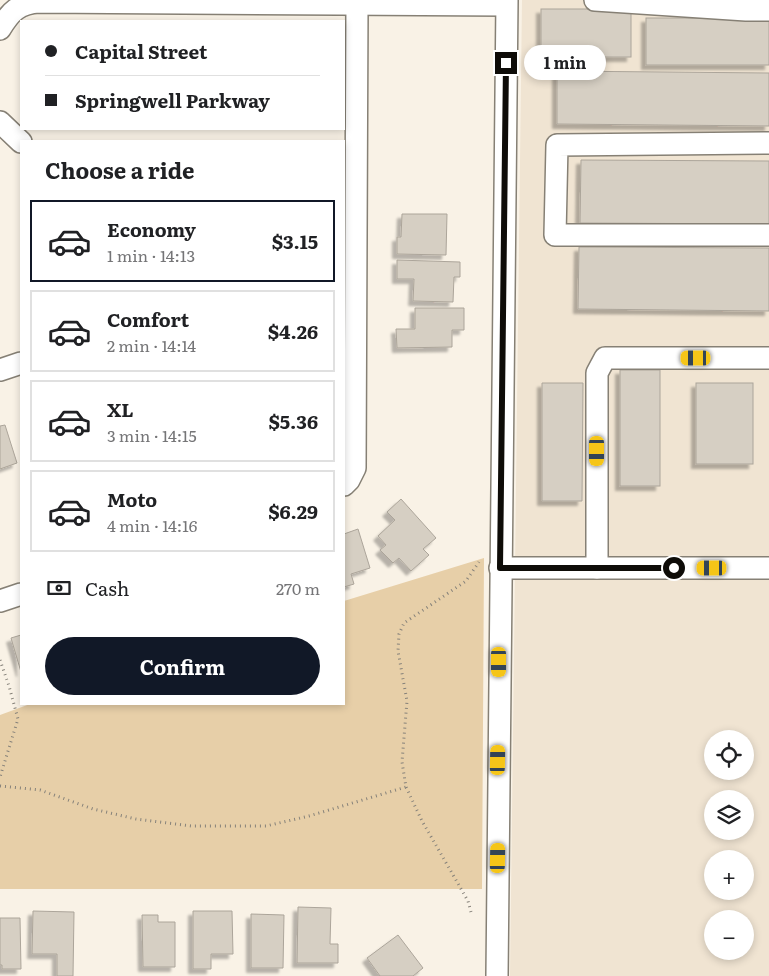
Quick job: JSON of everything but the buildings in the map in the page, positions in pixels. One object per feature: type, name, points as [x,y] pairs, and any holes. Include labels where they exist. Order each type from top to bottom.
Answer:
[{"type":"street","points":[[595,0],[769,10]]},
{"type":"street","points":[[0,29],[8,15],[15,9],[30,2],[506,2],[496,976]]},
{"type":"street","points":[[346,483],[355,468],[357,3]]},
{"type":"street","points":[[0,122],[20,141]]},
{"type":"street","points":[[769,144],[557,145],[555,235],[769,235]]},
{"type":"street","points":[[597,568],[597,373],[605,358],[769,358]]},
{"type":"street","points":[[0,370],[20,363]]},
{"type":"street","points":[[500,568],[769,568]]},
{"type":"street","points":[[0,601],[20,594]]},
{"type":"path","points":[[471,912],[468,901],[422,821],[406,787],[402,762],[407,701],[398,651],[399,634],[404,623],[466,581],[480,562]]},
{"type":"path","points":[[0,660],[18,719],[0,777]]},
{"type":"path","points":[[0,786],[40,790],[93,809],[127,817],[191,826],[266,826],[309,816],[406,787]]},
{"type":"shaded area","points":[[522,0],[769,0],[769,976],[510,976]]},
{"type":"shaded area","points":[[484,558],[482,889],[0,889],[0,715],[27,705],[345,705],[345,601]]},
{"type":"route","points":[[506,63],[500,568],[674,568]]}]
